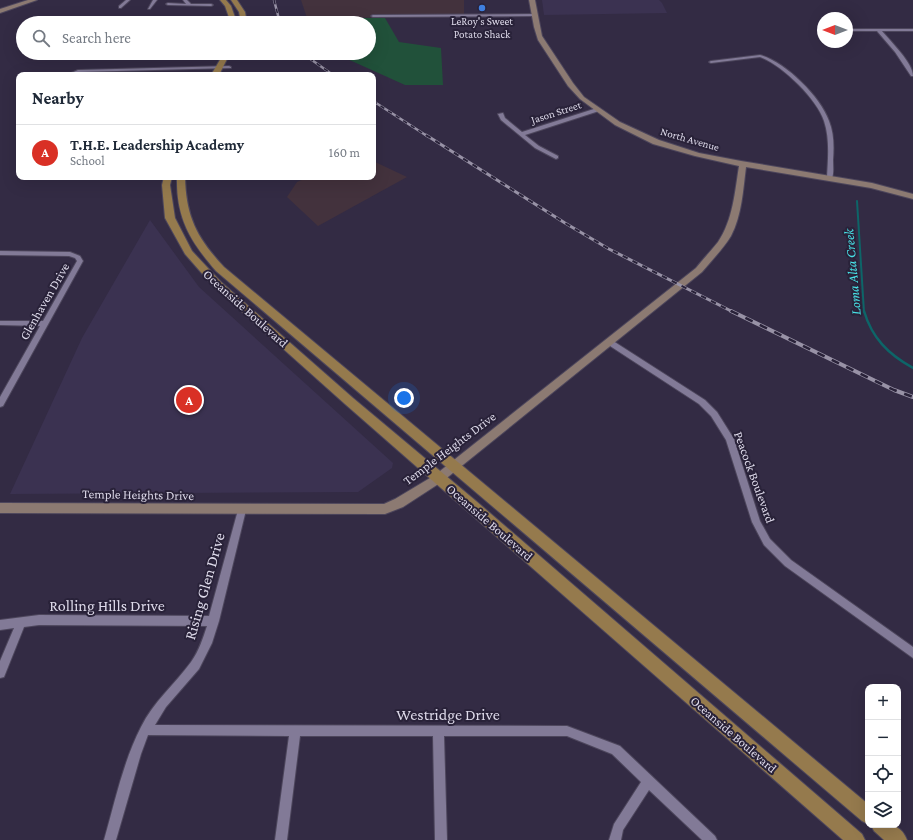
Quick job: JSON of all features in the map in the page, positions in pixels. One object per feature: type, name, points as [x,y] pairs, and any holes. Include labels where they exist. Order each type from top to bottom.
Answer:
[{"type":"main road","points":[[223,0],[228,6],[232,16]]},
{"type":"main road","points":[[234,0],[242,12],[243,16]]},
{"type":"main road","points":[[217,72],[224,60]]},
{"type":"main road","points":[[226,72],[232,60]]},
{"type":"main road","name":"Oceanside Boulevard","points":[[167,180],[166,185],[170,218],[188,252],[217,284],[856,840]]},
{"type":"main road","points":[[174,180],[174,186],[180,192]]},
{"type":"main road","name":"Oceanside Boulevard","points":[[181,180],[180,192],[185,218],[203,250],[220,269],[865,812]]},
{"type":"main road","points":[[884,828],[898,840]]},
{"type":"street","points":[[0,7],[23,0]]},
{"type":"street","points":[[0,11],[34,0]]},
{"type":"street","points":[[120,7],[128,0]]},
{"type":"street","points":[[149,8],[155,0]]},
{"type":"street","points":[[185,0],[190,5]]},
{"type":"street","name":"North Avenue","points":[[532,0],[534,15],[540,37],[581,97],[597,110],[635,132],[661,143],[694,153],[872,185],[913,197]]},
{"type":"street","points":[[168,4],[211,5]]},
{"type":"street","points":[[187,9],[190,5]]},
{"type":"street","points":[[373,16],[534,15]]},
{"type":"street","points":[[853,30],[913,30]]},
{"type":"street","points":[[878,30],[897,51],[913,75]]},
{"type":"street","points":[[712,62],[760,56],[769,59],[798,81],[818,104],[827,121],[831,141],[830,177]]},
{"type":"street","points":[[76,72],[229,67]]},
{"type":"street","name":"Jason Street","points":[[522,134],[597,110]]},
{"type":"street","points":[[501,114],[503,119],[537,147],[556,157]]},
{"type":"street","name":"Temple Heights Drive","points":[[0,508],[242,510],[385,509],[398,503],[439,478],[699,270],[722,243],[730,230],[737,209],[743,163]]},
{"type":"street","name":"Glenhaven Drive","points":[[0,253],[70,254],[78,257],[80,261],[0,404]]},
{"type":"street","points":[[0,323],[45,324]]},
{"type":"street","name":"Peacock Boulevard","points":[[610,342],[702,402],[714,414],[730,439],[756,522],[767,542],[788,563],[913,653]]},
{"type":"street","name":"Rising Glen Drive","points":[[110,840],[135,754],[145,730],[162,703],[195,665],[208,640],[242,510]]},
{"type":"street","name":"Rolling Hills Drive","points":[[0,626],[39,620],[214,621]]},
{"type":"street","points":[[0,673],[21,623]]},
{"type":"street","name":"Westridge Drive","points":[[145,730],[438,730],[567,732],[616,750],[711,840]]},
{"type":"street","points":[[281,840],[295,730]]},
{"type":"street","points":[[438,730],[441,840]]},
{"type":"street","points":[[615,840],[618,828],[649,780]]},
{"type":"shaded area","points":[[301,0],[464,0],[464,17],[306,16]]},
{"type":"shaded area","points":[[542,0],[659,0],[667,13],[544,15]]},
{"type":"shaded area","points":[[376,162],[407,177],[318,226],[287,197],[297,182],[301,180],[376,180]]},
{"type":"shaded area","points":[[150,220],[199,287],[393,463],[392,468],[358,492],[10,494],[82,338]]},
{"type":"green space","points":[[376,18],[385,18],[399,42],[441,48],[443,85],[405,85],[350,60],[376,60]]},
{"type":"waterway","name":"Loma Alta Creek","points":[[857,201],[864,312]]},
{"type":"waterway","name":"Loma Alta Creek","points":[[864,311],[867,321],[876,337],[882,344],[896,357],[913,368]]},
{"type":"railway","points":[[274,0],[278,16]]},
{"type":"railway","points":[[312,60],[329,72]]},
{"type":"railway","points":[[376,103],[427,136]]},
{"type":"railway","points":[[426,135],[609,249],[732,311]]},
{"type":"railway","points":[[732,311],[894,390],[913,397]]},
{"type":"place","name":"LeRoy's Sweet Potato Shack","points":[[482,8]]},
{"type":"place","name":"T.H.E. Leadership Academy","points":[[189,400]]}]
